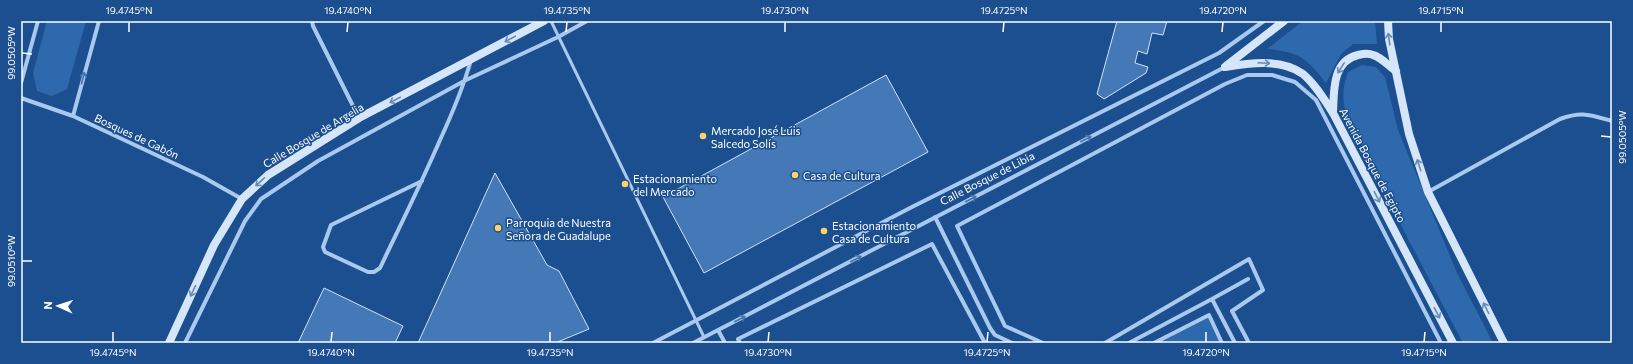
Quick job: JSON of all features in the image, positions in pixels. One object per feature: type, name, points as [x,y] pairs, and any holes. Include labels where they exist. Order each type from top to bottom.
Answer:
[{"type":"street","points":[[21,83],[38,21]]},
{"type":"street","points":[[73,116],[99,21]]},
{"type":"street","points":[[312,21],[313,26],[359,118]]},
{"type":"street","name":"Calle Bosque de Argelia","points":[[169,343],[214,245],[242,199],[268,174],[359,118],[544,21]]},
{"type":"street","points":[[185,343],[245,221],[261,199],[318,160],[466,80],[558,37],[587,21]]},
{"type":"street","points":[[653,343],[908,209],[1219,53],[1264,21]]},
{"type":"street","name":"Calle Bosque de Libia","points":[[693,343],[1225,67],[1284,21]]},
{"type":"street","points":[[1388,21],[1389,39],[1409,134],[1428,192],[1504,343]]},
{"type":"street","points":[[1333,113],[1334,83],[1339,69],[1349,57],[1362,54],[1374,55],[1396,72]]},
{"type":"street","points":[[422,181],[331,225],[323,247],[325,252],[368,272],[380,268],[422,181],[466,80],[471,60]]},
{"type":"street","name":"Avenida Bosque de Egipto","points":[[1225,67],[1249,62],[1282,64],[1302,74],[1319,92],[1333,113],[1453,343]]},
{"type":"street","points":[[1043,343],[1005,326],[957,226],[1225,84],[1247,75],[1272,75],[1296,82],[1316,100],[1441,343]]},
{"type":"street","name":"Bosques de Gabón","points":[[21,98],[73,116],[203,177],[242,199]]},
{"type":"street","points":[[1428,192],[1573,114],[1586,114],[1612,121]]},
{"type":"street","points":[[935,217],[990,328],[995,334],[1012,343]]},
{"type":"street","points":[[740,343],[738,339],[932,244],[985,343]]},
{"type":"street","points":[[1105,343],[1250,259],[1263,290],[1232,311],[1249,343]]},
{"type":"street","points":[[1129,343],[1212,300],[1248,279]]},
{"type":"street","points":[[1212,300],[1235,343]]},
{"type":"street","points":[[1154,343],[1209,315],[1222,343]]},
{"type":"street","points":[[718,330],[725,343]]},
{"type":"lane","points":[[551,21],[704,337]]},
{"type":"shaded area","points":[[47,21],[86,21],[67,89],[52,96],[37,91],[33,73]]},
{"type":"shaded area","points":[[1303,21],[1375,21],[1377,44],[1353,44],[1341,54],[1326,83],[1313,67],[1301,58],[1288,52],[1267,49]]},
{"type":"shaded area","points":[[1362,65],[1376,67],[1385,77],[1398,130],[1457,273],[1493,343],[1463,343],[1407,237],[1345,110],[1344,91],[1348,72]]},
{"type":"shaded area","points":[[1209,315],[1222,343],[1154,343]]},
{"type":"building","points":[[1117,21],[1167,21],[1163,35],[1152,33],[1147,54],[1138,51],[1135,63],[1148,67],[1146,73],[1104,99],[1097,94]]},
{"type":"building","name":"Casa de Cultura","points":[[886,75],[928,152],[704,273],[663,197]]},
{"type":"building","name":"Parroquia de Nuestra Señora de Guadalupe","points":[[495,173],[547,265],[559,271],[589,329],[555,343],[418,343]]},
{"type":"building","points":[[324,288],[403,326],[395,343],[298,343]]},
{"type":"place","name":"Mercado José Luis Salcedo Solís","points":[[703,136]]},
{"type":"place","name":"Casa de Cultura","points":[[795,175]]},
{"type":"place","name":"Estacionamiento del Mercado","points":[[625,184]]},
{"type":"place","name":"Parroquia de Nuestra Señora de Guadalupe","points":[[498,228]]},
{"type":"place","name":"Estacionamiento Casa de Cultura","points":[[824,231]]}]
